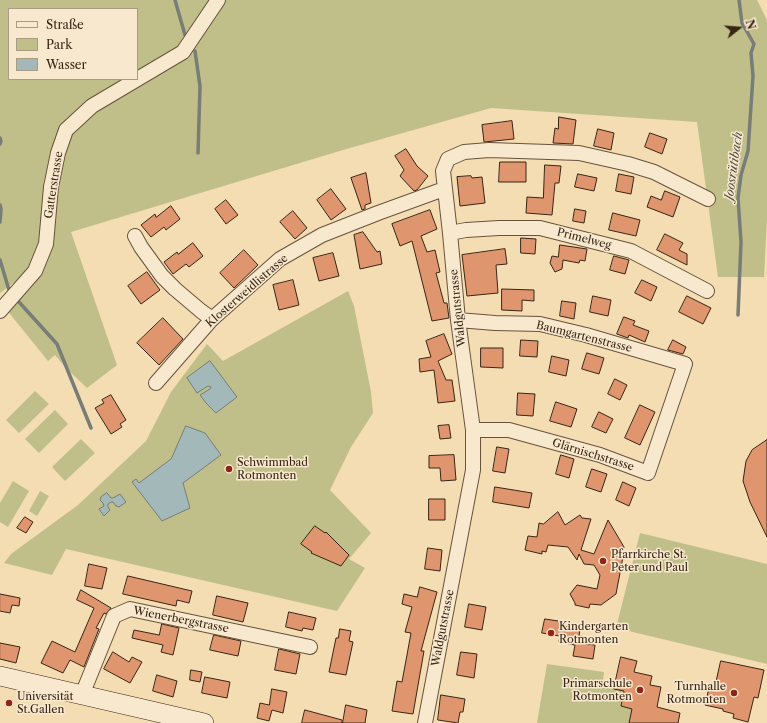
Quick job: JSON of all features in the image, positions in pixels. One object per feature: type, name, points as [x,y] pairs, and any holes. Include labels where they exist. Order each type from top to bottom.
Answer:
[{"type":"street","name":"Gatterstrasse","points":[[138,79],[183,52],[218,0]]},
{"type":"street","name":"Gatterstrasse","points":[[0,311],[35,271],[46,244],[52,187],[58,153],[66,130],[92,106],[136,80]]},
{"type":"street","name":"Waldgutstrasse","points":[[425,723],[473,470],[473,430],[458,320],[450,233],[444,189],[443,172],[448,159],[464,152],[489,150],[579,153],[628,164],[654,172],[708,199]]},
{"type":"street","name":"Klosterweidlistrasse","points":[[156,383],[212,319],[280,259],[322,235],[444,189]]},
{"type":"street","name":"Primelweg","points":[[450,233],[479,229],[540,228],[631,251],[707,291]]},
{"type":"street","points":[[135,236],[162,276],[175,289],[212,319]]},
{"type":"street","name":"Baumgartenstrasse","points":[[458,320],[540,324],[586,335],[685,364]]},
{"type":"street","name":"Glärnischstrasse","points":[[473,430],[509,430],[600,455],[648,473],[685,364]]},
{"type":"street","name":"Wienerbergstrasse","points":[[82,694],[114,616],[130,609],[310,646]]},
{"type":"street","points":[[0,676],[204,723]]},
{"type":"green space","points":[[0,0],[211,0],[181,51],[138,78],[138,8],[8,8],[8,80],[134,80],[61,128],[41,243],[29,271],[0,293]]},
{"type":"green space","points":[[223,0],[757,0],[767,20],[767,219],[764,277],[718,277],[697,122],[491,108],[343,150],[71,232],[117,365],[87,388],[55,355],[48,361],[6,309],[41,274],[57,194],[62,151],[68,131],[126,89],[186,54]]},
{"type":"green space","name":"Schwimmbad Rotmonten","points":[[348,291],[354,306],[371,392],[373,413],[351,447],[330,490],[371,533],[349,559],[365,568],[337,611],[66,549],[52,575],[4,563],[11,554],[78,505],[146,441],[171,392],[207,344],[223,361]]},
{"type":"green space","points":[[35,391],[49,404],[19,433],[6,420]]},
{"type":"green space","points":[[55,410],[68,424],[39,453],[25,439]]},
{"type":"green space","points":[[81,439],[95,453],[65,481],[52,467]]},
{"type":"green space","points":[[13,481],[29,491],[8,527],[0,522],[0,503]]},
{"type":"green space","points":[[40,491],[49,496],[37,516],[29,511]]},
{"type":"green space","points":[[640,533],[767,564],[767,664],[616,628]]},
{"type":"green space","points":[[547,664],[604,672],[603,680],[616,682],[624,691],[621,706],[635,709],[629,723],[537,723]]},
{"type":"water","points":[[210,361],[237,397],[216,413],[200,395],[211,387],[208,386],[197,393],[187,378]]},
{"type":"water","points":[[186,426],[205,433],[221,455],[183,483],[190,508],[162,521],[132,482],[136,479],[139,483],[171,459]]},
{"type":"water","points":[[107,493],[111,498],[120,494],[126,502],[119,507],[111,502],[108,504],[110,510],[104,516],[99,509],[104,506],[100,500],[101,497]]},
{"type":"building","points":[[559,117],[576,120],[573,144],[553,143],[555,128],[558,129]]},
{"type":"building","points":[[512,121],[514,139],[484,142],[482,125]]},
{"type":"building","points":[[598,129],[614,133],[611,150],[594,146]]},
{"type":"building","points":[[650,133],[667,139],[662,154],[645,147]]},
{"type":"building","points":[[406,149],[417,166],[428,176],[417,190],[414,191],[400,176],[404,170],[395,156]]},
{"type":"building","points":[[500,162],[526,162],[526,182],[499,182]]},
{"type":"building","points":[[545,165],[561,166],[559,183],[555,183],[552,215],[526,213],[527,197],[543,198]]},
{"type":"building","points":[[366,173],[371,203],[365,205],[365,209],[362,210],[351,178]]},
{"type":"building","points":[[578,174],[597,178],[594,191],[575,187]]},
{"type":"building","points":[[619,174],[634,177],[631,194],[616,191]]},
{"type":"building","points":[[471,176],[472,178],[482,177],[485,203],[460,206],[457,177]]},
{"type":"building","points":[[331,189],[346,209],[331,220],[317,200]]},
{"type":"building","points":[[665,191],[680,197],[673,217],[647,207],[651,196],[661,200]]},
{"type":"building","points":[[226,200],[238,215],[226,224],[215,209]]},
{"type":"building","points":[[171,206],[180,219],[166,230],[164,227],[151,237],[141,225],[155,214],[156,217]]},
{"type":"building","points":[[575,209],[586,211],[584,223],[573,221]]},
{"type":"building","points":[[430,210],[437,229],[421,236],[427,252],[435,250],[440,272],[436,273],[444,303],[447,303],[449,318],[432,321],[412,241],[400,246],[392,224]]},
{"type":"building","points":[[293,211],[307,228],[295,239],[280,222]]},
{"type":"building","points":[[613,213],[640,220],[636,236],[609,230]]},
{"type":"building","points":[[363,232],[377,252],[380,251],[382,264],[360,269],[354,235]]},
{"type":"building","points":[[665,234],[683,243],[679,250],[687,254],[687,265],[657,250]]},
{"type":"building","points":[[521,238],[536,239],[535,254],[521,253]]},
{"type":"building","points":[[193,243],[203,256],[189,267],[186,264],[173,274],[164,262],[177,252],[178,254]]},
{"type":"building","points":[[560,245],[587,249],[585,261],[580,260],[579,263],[563,260],[562,269],[555,272],[550,263],[552,256],[558,257]]},
{"type":"building","points":[[505,249],[507,264],[496,265],[498,293],[467,296],[462,255]]},
{"type":"building","points":[[244,250],[258,265],[234,288],[220,273]]},
{"type":"building","points":[[333,253],[339,276],[319,281],[313,258]]},
{"type":"building","points":[[614,256],[629,260],[625,274],[610,270]]},
{"type":"building","points":[[147,272],[160,290],[141,304],[128,286]]},
{"type":"building","points":[[293,280],[299,305],[279,310],[273,285]]},
{"type":"building","points":[[642,280],[657,287],[651,301],[635,293]]},
{"type":"building","points":[[502,289],[534,290],[534,301],[522,300],[522,311],[502,310]]},
{"type":"building","points":[[593,296],[611,300],[608,316],[590,312]]},
{"type":"building","points":[[687,296],[711,308],[703,324],[679,312]]},
{"type":"building","points":[[562,301],[576,303],[574,319],[560,316]]},
{"type":"building","points":[[624,317],[635,321],[633,325],[649,331],[645,342],[629,335],[628,338],[617,334]]},
{"type":"building","points":[[163,318],[183,339],[159,365],[137,343]]},
{"type":"building","points":[[444,334],[452,354],[438,361],[446,380],[452,380],[455,401],[438,403],[434,370],[420,372],[419,359],[431,357],[426,341]]},
{"type":"building","points":[[521,340],[538,341],[537,357],[520,356]]},
{"type":"building","points":[[673,340],[686,347],[683,354],[668,350]]},
{"type":"building","points":[[481,348],[503,348],[503,368],[481,367]]},
{"type":"building","points":[[587,353],[604,358],[599,374],[582,369]]},
{"type":"building","points":[[552,356],[569,360],[566,376],[549,372]]},
{"type":"building","points":[[615,379],[627,385],[620,400],[608,394]]},
{"type":"building","points":[[518,393],[535,394],[533,416],[517,415]]},
{"type":"building","points":[[111,395],[126,420],[120,424],[122,427],[111,434],[95,408],[104,403],[102,400]]},
{"type":"building","points":[[556,402],[577,409],[571,427],[550,421]]},
{"type":"building","points":[[640,405],[655,412],[640,445],[625,438]]},
{"type":"building","points":[[599,412],[613,419],[606,433],[592,427]]},
{"type":"building","points":[[449,425],[451,438],[440,439],[438,426]]},
{"type":"building","points":[[767,440],[767,537],[750,502],[743,481],[746,461],[752,450]]},
{"type":"building","points":[[497,447],[509,449],[505,473],[493,471]]},
{"type":"building","points":[[454,455],[456,480],[441,481],[440,468],[429,468],[429,456]]},
{"type":"building","points":[[561,455],[574,459],[569,478],[556,474]]},
{"type":"building","points":[[592,469],[607,474],[601,492],[586,487]]},
{"type":"building","points":[[623,482],[636,488],[629,506],[616,500]]},
{"type":"building","points":[[495,487],[532,493],[529,508],[493,502]]},
{"type":"building","points":[[429,499],[445,499],[445,520],[429,520]]},
{"type":"building","name":"Pfarrkirche St. Peter und Paul","points":[[558,512],[565,525],[580,515],[582,518],[591,519],[581,550],[594,554],[608,520],[624,547],[616,594],[601,605],[590,604],[589,608],[575,605],[570,594],[577,585],[597,589],[600,575],[594,565],[584,564],[579,554],[577,560],[568,547],[548,545],[546,552],[542,551],[542,554],[525,550],[528,536],[537,537],[539,523],[543,524]]},
{"type":"building","points":[[25,517],[33,522],[26,533],[17,528]]},
{"type":"building","points":[[315,526],[325,533],[326,532],[349,555],[341,566],[311,553],[312,552],[301,544]]},
{"type":"building","points":[[428,548],[442,550],[440,571],[425,569]]},
{"type":"building","points":[[89,564],[107,568],[102,589],[85,586]]},
{"type":"building","points":[[128,576],[192,591],[189,603],[177,600],[176,606],[123,594]]},
{"type":"building","points":[[420,587],[437,592],[421,651],[424,651],[413,714],[392,711],[397,681],[402,682],[411,633],[405,632],[412,607],[402,604],[404,594],[417,597]]},
{"type":"building","points":[[81,590],[111,608],[106,614],[104,613],[96,628],[99,629],[84,667],[70,660],[63,673],[41,663],[52,641],[75,652],[94,608],[77,600]]},
{"type":"building","points":[[0,594],[20,598],[19,606],[12,605],[10,613],[0,611]]},
{"type":"building","points":[[217,596],[248,603],[243,622],[213,615]]},
{"type":"building","points":[[469,604],[486,607],[482,630],[465,627]]},
{"type":"building","points":[[289,612],[316,618],[313,630],[303,628],[302,631],[286,627]]},
{"type":"building","name":"Kindergarten Rotmonten","points":[[545,619],[565,622],[564,626],[580,629],[579,636],[587,637],[586,644],[595,645],[593,659],[573,656],[575,645],[559,642],[560,636],[542,633]]},
{"type":"building","points":[[162,624],[179,628],[173,655],[161,652],[163,645],[132,638],[134,630],[159,635]]},
{"type":"building","points":[[340,629],[351,631],[349,641],[353,642],[346,675],[329,672],[336,638],[338,638]]},
{"type":"building","points":[[214,635],[241,641],[238,656],[210,650]]},
{"type":"building","points":[[0,643],[20,647],[16,663],[0,659]]},
{"type":"building","points":[[279,649],[300,654],[296,674],[275,670]]},
{"type":"building","points":[[113,652],[129,662],[132,657],[142,662],[130,683],[104,669]]},
{"type":"building","points":[[461,652],[477,654],[474,678],[457,675]]},
{"type":"building","name":"Primarschule Rotmonten","points":[[621,657],[637,661],[634,672],[652,676],[650,685],[661,687],[657,707],[680,713],[678,723],[629,723],[632,709],[621,706],[624,691],[614,689]]},
{"type":"building","name":"Turnhalle Rotmonten","points":[[721,661],[764,670],[758,698],[754,697],[748,722],[733,718],[734,714],[723,711],[723,709],[705,705],[709,688],[714,689]]},
{"type":"building","points":[[191,670],[202,672],[200,682],[190,680]]},
{"type":"building","points":[[157,675],[177,681],[173,697],[153,691]]},
{"type":"building","points":[[205,677],[230,682],[227,698],[202,693]]},
{"type":"building","points":[[272,689],[287,692],[283,713],[272,710],[269,721],[257,718],[260,703],[269,705]]},
{"type":"building","points":[[441,695],[465,699],[463,712],[460,712],[458,723],[438,720]]},
{"type":"building","points":[[346,705],[367,710],[365,723],[343,723]]},
{"type":"building","points":[[305,710],[342,720],[342,723],[302,723]]},
{"type":"waterway","points":[[175,0],[185,35]]},
{"type":"waterway","name":"Joosrütibach","points":[[738,315],[741,242],[738,198],[741,175],[748,151],[753,76],[751,53],[754,44],[742,23],[739,0]]},
{"type":"waterway","points":[[195,51],[200,86],[198,153]]},
{"type":"waterway","points":[[0,138],[0,144]]},
{"type":"waterway","points":[[0,205],[0,222]]},
{"type":"waterway","points":[[0,260],[9,290]]},
{"type":"waterway","points":[[19,302],[57,344],[91,428]]},
{"type":"place","name":"Schwimmbad Rotmonten","points":[[229,469]]},
{"type":"place","name":"Pfarrkirche St. Peter und Paul","points":[[603,561]]},
{"type":"place","name":"Kindergarten Rotmonten","points":[[551,633]]},
{"type":"place","name":"Primarschule Rotmonten","points":[[640,690]]},
{"type":"place","name":"Turnhalle Rotmonten","points":[[734,693]]},
{"type":"place","name":"Universität St.Gallen","points":[[9,703]]}]
